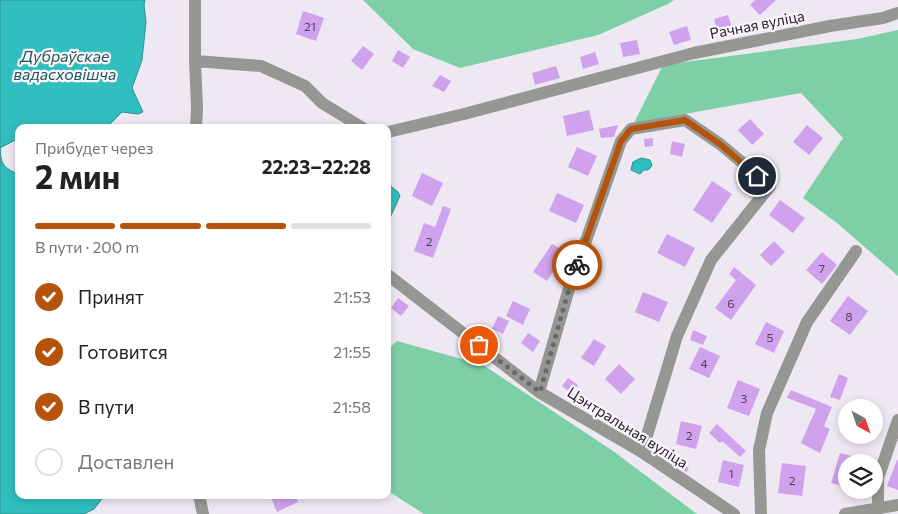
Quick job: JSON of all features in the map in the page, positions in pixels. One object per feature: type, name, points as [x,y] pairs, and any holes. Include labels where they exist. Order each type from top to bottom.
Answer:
[{"type":"street","points":[[195,0],[196,124]]},
{"type":"street","name":"Рачная вуліца","points":[[391,131],[464,114],[694,52],[830,26],[883,18],[898,13]]},
{"type":"street","points":[[195,61],[261,66],[305,86],[322,103],[356,124]]},
{"type":"street","points":[[540,392],[568,292],[621,141],[631,129],[685,120],[720,144],[770,186],[711,260],[677,336],[642,452]]},
{"type":"street","points":[[761,514],[760,450],[767,413],[807,322],[856,251]]},
{"type":"street","name":"Цэнтральная вуліца","points":[[391,278],[540,392],[642,452],[734,514]]},
{"type":"street","points":[[878,509],[878,478],[898,420]]},
{"type":"street","points":[[200,499],[203,514]]},
{"type":"street","points":[[845,514],[898,505]]},
{"type":"green space","points":[[363,0],[674,0],[598,35],[460,68],[413,49]]},
{"type":"green space","points":[[898,30],[898,276],[837,223],[803,198],[843,138],[801,93],[634,123],[663,65],[857,39]]},
{"type":"green space","points":[[397,341],[483,365],[613,451],[697,514],[424,514],[391,493],[391,346]]},
{"type":"water","name":"Дубраўскае вадасховішча","points":[[0,0],[145,0],[146,22],[142,60],[132,88],[143,112],[138,114],[122,112],[110,124],[15,124],[15,140],[0,148]]},
{"type":"water","points":[[0,148],[2,162],[15,173],[15,499],[102,499],[94,509],[84,514],[0,514]]},
{"type":"water","points":[[641,158],[650,160],[652,166],[640,174],[631,170],[633,162]]},
{"type":"water","points":[[391,186],[400,196],[391,216]]},
{"type":"building","points":[[755,0],[776,0],[760,15],[750,5]]},
{"type":"building","points":[[303,11],[324,18],[316,41],[296,34]]},
{"type":"building","points":[[728,15],[732,28],[718,33],[714,19]]},
{"type":"building","points":[[687,26],[691,40],[674,45],[669,32]]},
{"type":"building","points":[[637,40],[640,54],[623,57],[620,43]]},
{"type":"building","points":[[363,46],[374,54],[362,70],[351,61]]},
{"type":"building","points":[[398,50],[410,57],[403,68],[392,61]]},
{"type":"building","points":[[595,52],[599,64],[583,69],[580,57]]},
{"type":"building","points":[[556,66],[560,78],[535,85],[532,73]]},
{"type":"building","points":[[440,75],[451,81],[444,92],[432,86]]},
{"type":"building","points":[[589,110],[594,130],[567,136],[563,116]]},
{"type":"building","points":[[750,119],[764,134],[752,145],[738,130]]},
{"type":"building","points":[[618,125],[614,137],[601,138],[599,129]]},
{"type":"building","points":[[807,125],[823,138],[809,155],[793,142]]},
{"type":"building","points":[[653,138],[653,146],[645,147],[644,139]]},
{"type":"building","points":[[672,141],[685,144],[682,157],[670,154]]},
{"type":"building","points":[[577,147],[597,156],[588,176],[568,167]]},
{"type":"building","points":[[422,173],[443,183],[432,206],[412,196]]},
{"type":"building","points":[[712,181],[732,194],[712,223],[693,210]]},
{"type":"building","points":[[557,193],[584,205],[576,223],[549,211]]},
{"type":"building","points":[[780,200],[805,218],[793,233],[769,215]]},
{"type":"building","points":[[443,206],[451,209],[433,258],[414,251],[424,223],[435,227]]},
{"type":"building","points":[[667,234],[695,248],[685,267],[657,253]]},
{"type":"building","points":[[774,241],[785,252],[771,266],[760,255]]},
{"type":"building","points":[[552,244],[566,252],[547,281],[533,272]]},
{"type":"building","points":[[822,252],[837,265],[822,284],[806,270]]},
{"type":"building","points":[[734,267],[756,285],[731,320],[715,308],[736,280],[729,274]]},
{"type":"building","points":[[643,292],[668,302],[659,322],[635,312]]},
{"type":"building","points":[[848,296],[868,311],[850,335],[830,321]]},
{"type":"building","points":[[398,298],[409,306],[401,316],[391,308]]},
{"type":"building","points":[[513,301],[530,309],[523,325],[506,316]]},
{"type":"building","points":[[498,316],[509,321],[503,334],[492,329]]},
{"type":"building","points":[[766,322],[784,331],[774,353],[755,344]]},
{"type":"building","points":[[693,330],[707,336],[703,345],[690,340]]},
{"type":"building","points":[[528,333],[540,341],[533,352],[521,343]]},
{"type":"building","points":[[594,339],[606,346],[594,366],[581,358]]},
{"type":"building","points":[[700,347],[720,356],[709,378],[689,369]]},
{"type":"building","points":[[619,364],[635,379],[621,394],[605,379]]},
{"type":"building","points":[[839,374],[848,378],[840,399],[830,397]]},
{"type":"building","points":[[568,378],[578,385],[572,394],[562,386]]},
{"type":"building","points":[[738,380],[760,389],[749,416],[727,408]]},
{"type":"building","points":[[791,390],[832,407],[824,426],[830,429],[820,453],[801,443],[816,409],[787,398]]},
{"type":"building","points":[[681,421],[702,426],[696,449],[676,444]]},
{"type":"building","points":[[717,424],[746,451],[740,457],[722,441],[720,443],[709,433]]},
{"type":"building","points":[[678,460],[689,469],[686,472],[675,464]]},
{"type":"building","points":[[723,460],[744,465],[739,487],[718,482]]},
{"type":"building","points":[[838,460],[838,485],[831,483]]},
{"type":"building","points":[[898,460],[898,490],[887,486]]},
{"type":"building","points":[[782,463],[806,466],[802,496],[778,493]]},
{"type":"building","points":[[272,499],[297,499],[298,502],[277,512]]},
{"type":"way so far","points":[[479,345],[540,392],[577,265]]},
{"type":"route","points":[[577,265],[621,141],[631,129],[685,120],[720,144],[757,176]]}]
